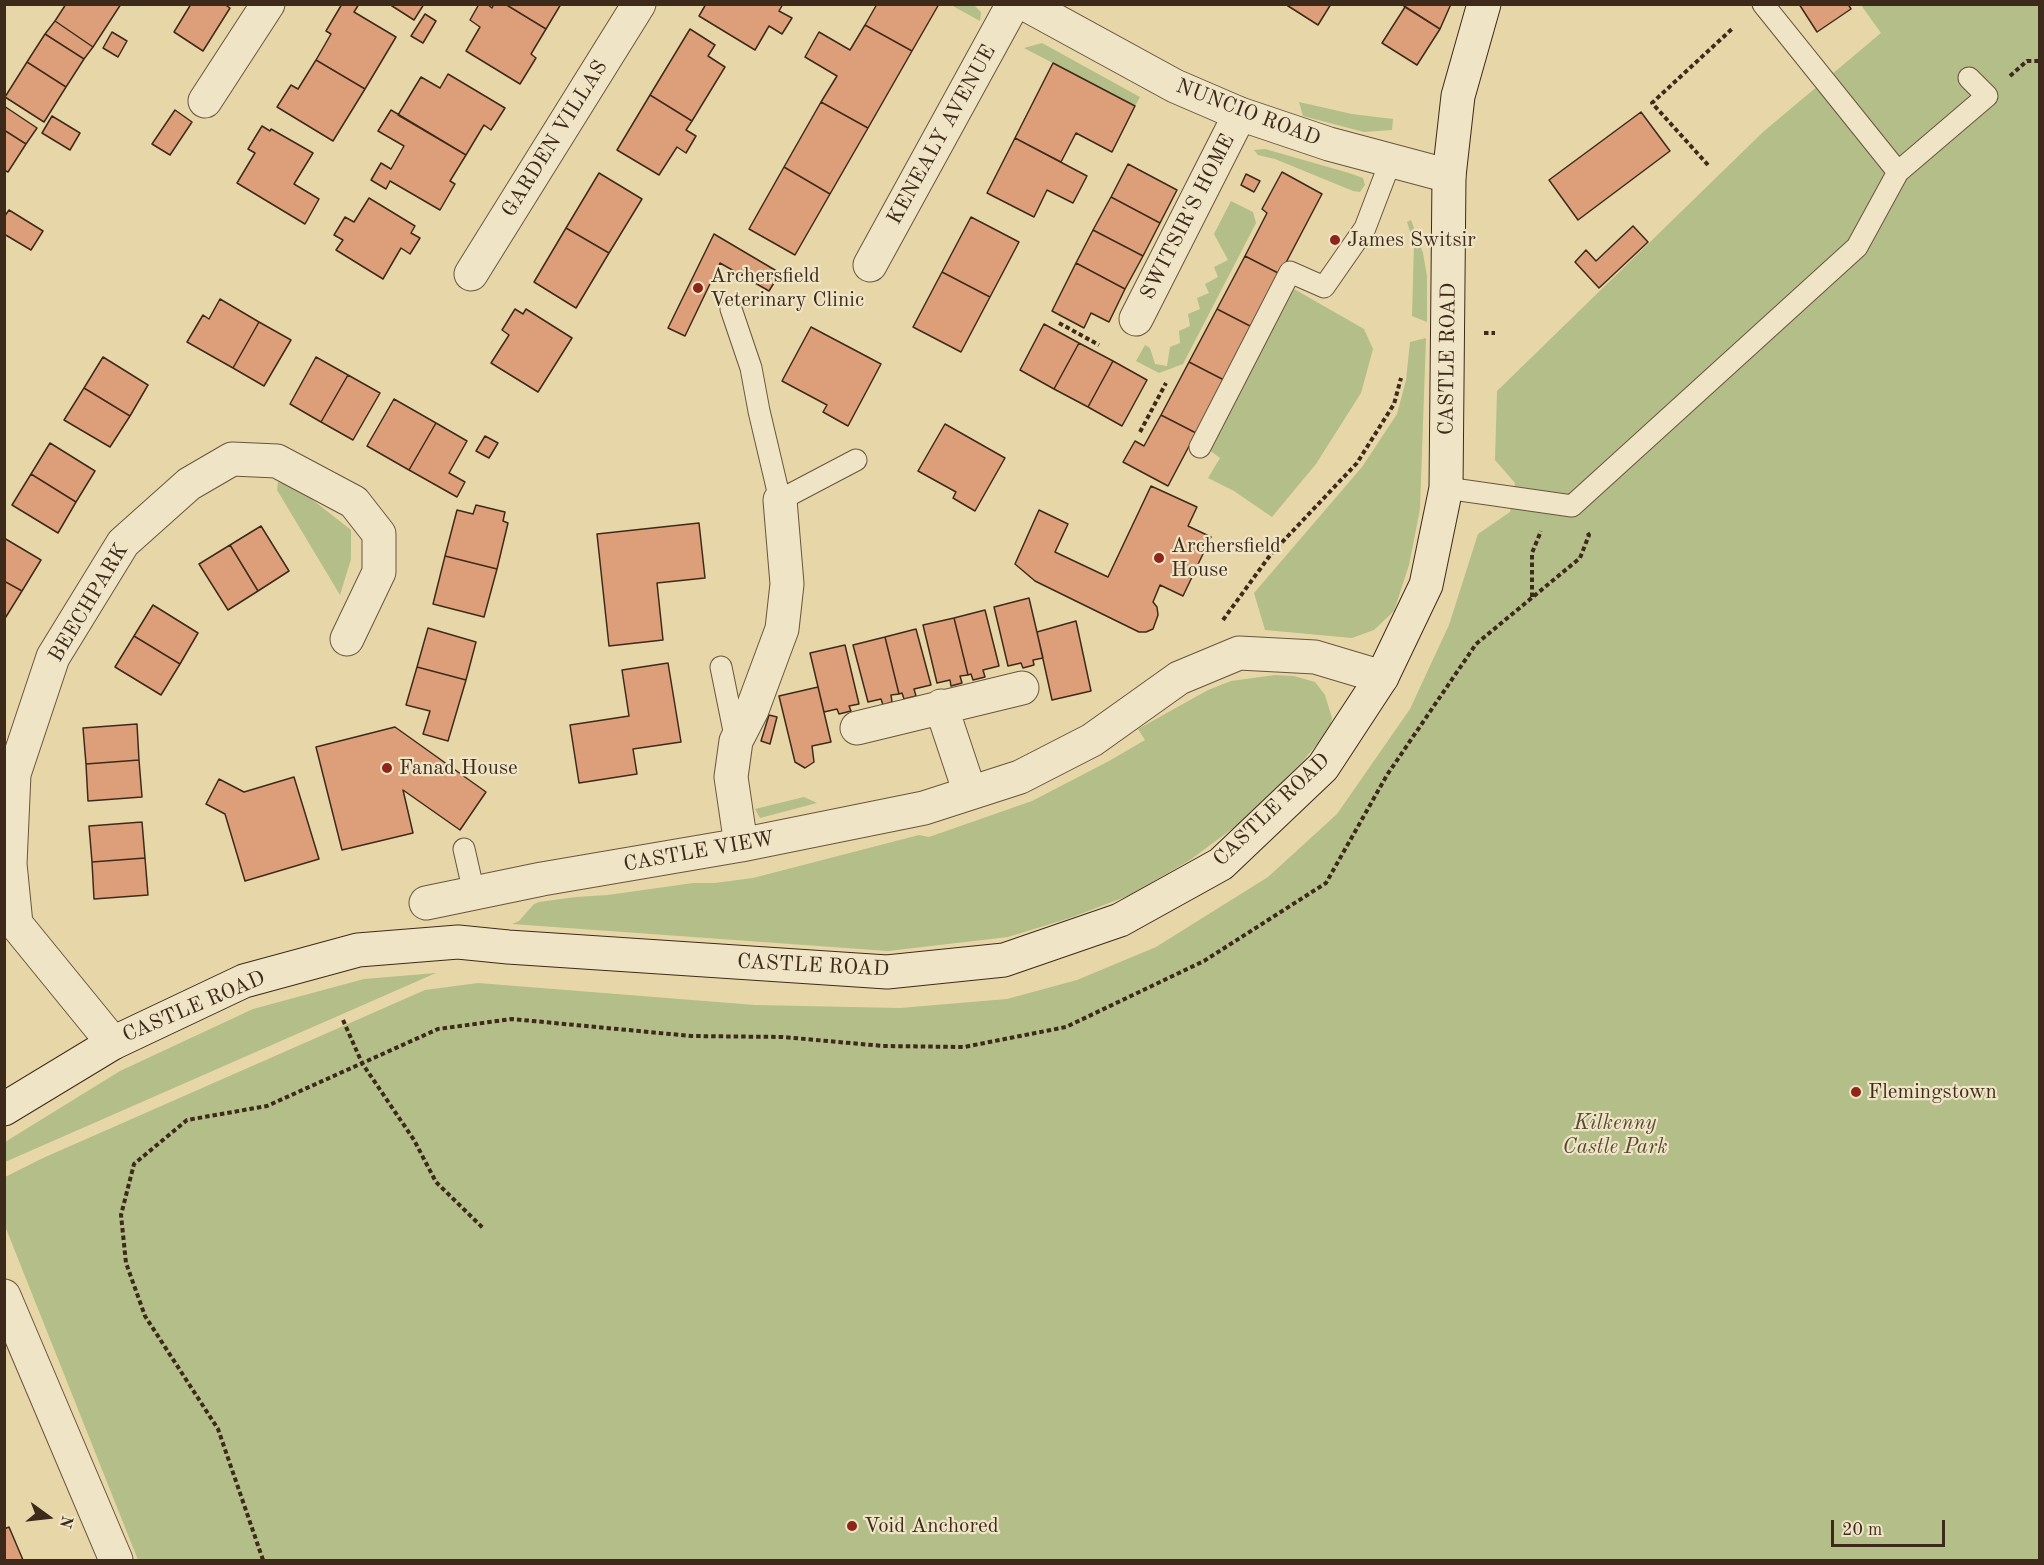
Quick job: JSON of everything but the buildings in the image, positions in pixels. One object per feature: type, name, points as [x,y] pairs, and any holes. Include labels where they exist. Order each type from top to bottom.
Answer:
[{"type":"street","points":[[205,101],[268,4]]},
{"type":"street","name":"GARDEN VILLAS","points":[[471,274],[639,4]]},
{"type":"street","name":"KENEALY AVENUE","points":[[870,265],[1013,4]]},
{"type":"street","name":"NUNCIO ROAD","points":[[1025,4],[1175,86],[1240,114],[1329,144],[1449,176]]},
{"type":"street","name":"CASTLE ROAD","points":[[4,1109],[113,1043],[244,981],[358,950],[458,942],[886,972],[1004,960],[1120,920],[1221,864],[1323,766],[1382,677],[1426,585],[1446,488],[1449,176],[1458,96],[1484,4]]},
{"type":"street","name":"SWITSIR'S HOME","points":[[1136,319],[1240,114]]},
{"type":"street","name":"BEECHPARK","points":[[113,1043],[16,924],[10,864],[14,774],[53,657],[123,543],[189,484],[232,459],[277,460],[354,502],[378,534],[379,572],[347,639]]},
{"type":"street","points":[[741,845],[731,777],[736,741],[753,710],[782,628],[788,584],[780,500]]},
{"type":"street","name":"CASTLE VIEW","points":[[426,903],[542,879],[741,845],[924,808],[1020,777],[1092,740],[1179,678],[1239,652],[1315,657],[1382,677]]},
{"type":"street","points":[[857,728],[1022,688]]},
{"type":"street","points":[[941,706],[970,793]]},
{"type":"street","points":[[4,1296],[116,1560]]},
{"type":"lane","points":[[1763,4],[1898,172]]},
{"type":"lane","points":[[1446,488],[1572,506],[1857,247],[1898,172],[1987,96],[1970,78]]},
{"type":"lane","points":[[1200,447],[1290,272],[1324,287],[1365,228],[1391,160]]},
{"type":"lane","points":[[731,309],[752,368],[759,411],[780,500],[856,460]]},
{"type":"lane","points":[[721,668],[736,741]]},
{"type":"lane","points":[[464,849],[474,893]]},
{"type":"path","points":[[1708,165],[1652,103],[1733,28]]},
{"type":"path","points":[[1059,323],[1098,345]]},
{"type":"path","points":[[1219,624],[1271,554],[1356,463],[1394,404],[1401,378]]},
{"type":"path","points":[[1140,432],[1166,383]]},
{"type":"path","points":[[1532,598],[1532,553],[1545,522],[1549,503]]},
{"type":"path","points":[[262,1560],[218,1429],[145,1316],[126,1263],[121,1215],[134,1164],[187,1120],[267,1106],[438,1029],[512,1019],[691,1036],[783,1037],[883,1046],[964,1047],[1066,1027],[1204,961],[1326,883],[1387,776],[1476,644],[1580,558],[1589,535],[1572,506]]},
{"type":"path","points":[[343,1020],[362,1063],[414,1140],[436,1182],[484,1229]]},
{"type":"green space","points":[[951,5],[974,5],[981,12],[980,21]]},
{"type":"green space","name":"Kilkenny Castle Park","points":[[1861,5],[2039,5],[2039,1560],[138,1560],[5,1226],[5,1177],[43,1158],[425,990],[478,983],[755,1005],[900,1008],[1007,999],[1077,980],[1156,947],[1268,877],[1337,814],[1410,709],[1449,625],[1478,534],[1510,512],[1515,483],[1495,460],[1497,391],[1763,132],[1881,33]]},
{"type":"green space","points":[[1042,43],[1140,97],[1135,106],[1024,48]]},
{"type":"green space","points":[[1299,102],[1352,114],[1393,119],[1392,130],[1364,132],[1303,116]]},
{"type":"green space","points":[[1265,149],[1363,178],[1365,185],[1360,192],[1353,191],[1275,159],[1258,155],[1254,150]]},
{"type":"green space","points":[[1231,201],[1253,212],[1256,223],[1183,364],[1159,373],[1136,361],[1145,345],[1150,348],[1155,364],[1167,366],[1170,347],[1180,343],[1179,331],[1190,326],[1188,314],[1200,309],[1197,298],[1209,293],[1205,284],[1218,277],[1214,267],[1228,260],[1214,234]]},
{"type":"green space","points":[[1411,220],[1423,253],[1427,276],[1427,322],[1412,316],[1414,244],[1407,222]]},
{"type":"green space","points":[[1294,289],[1364,329],[1373,349],[1361,393],[1316,464],[1272,517],[1234,491],[1208,478],[1220,458],[1205,447]]},
{"type":"green space","points":[[1426,338],[1420,509],[1409,565],[1394,611],[1374,630],[1352,638],[1265,630],[1254,593],[1362,467],[1397,414],[1406,380],[1410,342]]},
{"type":"green space","points":[[278,482],[295,486],[351,530],[351,559],[340,595],[277,490]]},
{"type":"green space","points":[[1275,675],[1294,676],[1315,682],[1325,695],[1332,718],[1330,728],[1303,761],[1244,820],[1190,860],[1130,895],[1070,918],[1008,937],[888,951],[512,924],[519,921],[534,904],[539,902],[753,878],[919,835],[929,837],[1032,801],[1109,761],[1145,740],[1138,729],[1208,690],[1231,681]]},
{"type":"green space","points":[[804,797],[817,803],[760,818],[755,809]]},
{"type":"green space","points":[[436,973],[5,1162],[5,1142],[120,1071],[253,1009],[364,979]]},
{"type":"place","name":"James Switsir","points":[[1335,240]]},
{"type":"place","name":"Archersfield Veterinary Clinic","points":[[698,288]]},
{"type":"place","name":"Archersfield House","points":[[1159,558]]},
{"type":"place","name":"Fanad House","points":[[387,768]]},
{"type":"place","name":"Flemingstown","points":[[1856,1092]]},
{"type":"place","name":"Void Anchored","points":[[852,1526]]}]
